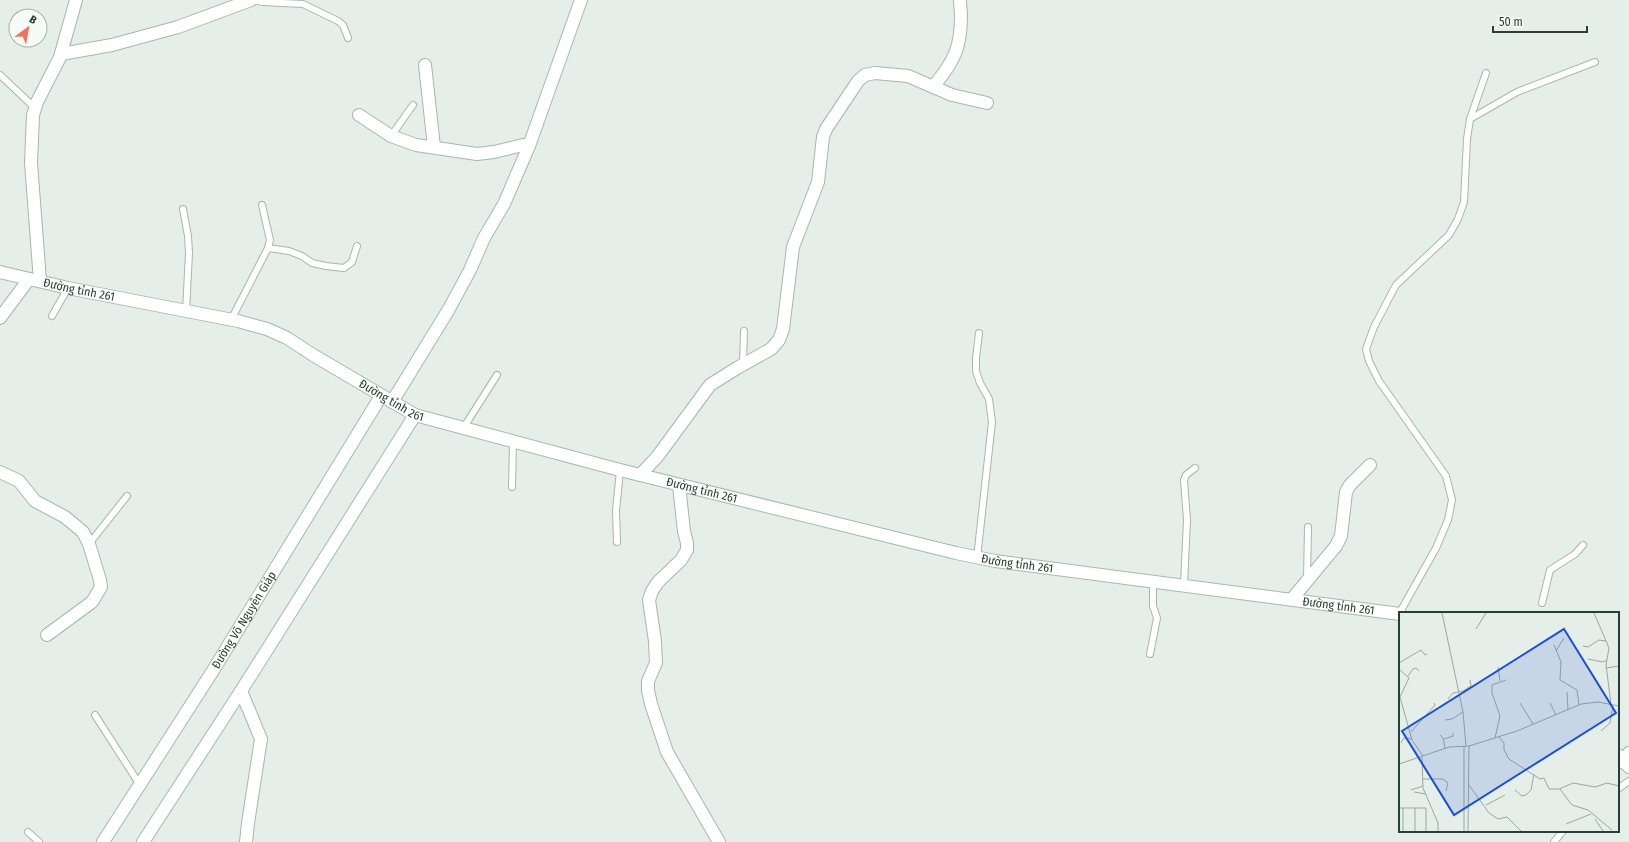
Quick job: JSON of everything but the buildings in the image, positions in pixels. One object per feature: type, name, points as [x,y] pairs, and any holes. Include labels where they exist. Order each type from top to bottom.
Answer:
[{"type":"street","points":[[0,318],[35,280],[31,132],[35,108],[61,54],[76,0]]},
{"type":"street","points":[[61,54],[112,45],[178,27],[251,0]]},
{"type":"street","points":[[392,402],[449,309],[470,270],[484,238],[504,204],[529,146],[581,0]]},
{"type":"street","points":[[934,86],[954,60],[957,50],[961,14],[960,0]]},
{"type":"street","points":[[425,65],[434,147]]},
{"type":"street","points":[[640,475],[657,457],[710,385],[771,349],[779,340],[783,329],[793,247],[818,182],[823,137],[826,129],[858,81],[865,75],[875,73],[908,76],[957,96],[987,103]]},
{"type":"street","points":[[359,115],[391,136],[416,145],[477,154],[494,152],[523,145],[529,146]]},
{"type":"street","name":"Đường tỉnh 261","points":[[0,272],[68,288],[231,320],[267,329],[287,338],[415,415],[620,470],[977,558],[1399,614]]},
{"type":"street","name":"Đường Võ Nguyên Giáp","points":[[103,842],[214,669],[382,396]]},
{"type":"street","points":[[143,842],[415,415]]},
{"type":"street","points":[[1292,599],[1336,546],[1341,536],[1346,492],[1350,485],[1370,465]]},
{"type":"street","points":[[0,472],[19,481],[35,501],[66,517],[83,532],[89,544],[90,552],[100,580],[101,587],[92,602],[48,635]]},
{"type":"street","points":[[679,485],[687,550],[681,560],[658,582],[652,591],[649,600],[656,641],[656,663],[648,681],[648,690],[651,704],[667,752],[719,842]]},
{"type":"street","points":[[241,690],[262,739],[246,842]]},
{"type":"lane","points":[[255,0],[262,2],[303,4],[338,21],[343,25],[348,38]]},
{"type":"lane","points":[[1470,119],[1517,92],[1595,62]]},
{"type":"lane","points":[[1401,612],[1436,548],[1448,520],[1452,500],[1446,476],[1379,382],[1369,361],[1366,349],[1374,327],[1396,285],[1449,234],[1458,219],[1464,202],[1467,139],[1470,119],[1486,74]]},
{"type":"lane","points":[[0,75],[35,108]]},
{"type":"lane","points":[[391,136],[413,105]]},
{"type":"lane","points":[[231,320],[268,248],[270,240],[262,205]]},
{"type":"lane","points":[[183,209],[188,236],[189,253],[186,311]]},
{"type":"lane","points":[[268,248],[289,251],[302,256],[312,263],[344,268],[352,262],[357,246]]},
{"type":"lane","points":[[52,316],[68,288]]},
{"type":"lane","points":[[743,365],[744,331]]},
{"type":"lane","points":[[977,558],[992,422],[989,399],[980,383],[976,371],[979,333]]},
{"type":"lane","points":[[464,427],[496,375]]},
{"type":"lane","points":[[512,487],[513,441]]},
{"type":"lane","points":[[1184,585],[1187,520],[1184,480],[1186,475],[1195,468]]},
{"type":"lane","points":[[617,542],[616,511],[620,470]]},
{"type":"lane","points":[[89,544],[127,496]]},
{"type":"lane","points":[[1306,582],[1308,527]]},
{"type":"lane","points":[[1542,603],[1550,570],[1575,554],[1582,545]]},
{"type":"lane","points":[[1150,654],[1158,618],[1153,606],[1153,582]]},
{"type":"lane","points":[[95,714],[140,785]]},
{"type":"lane","points":[[1619,787],[1629,781]]},
{"type":"lane","points":[[28,832],[39,842]]},
{"type":"lane","points":[[1554,842],[1562,832]]}]
